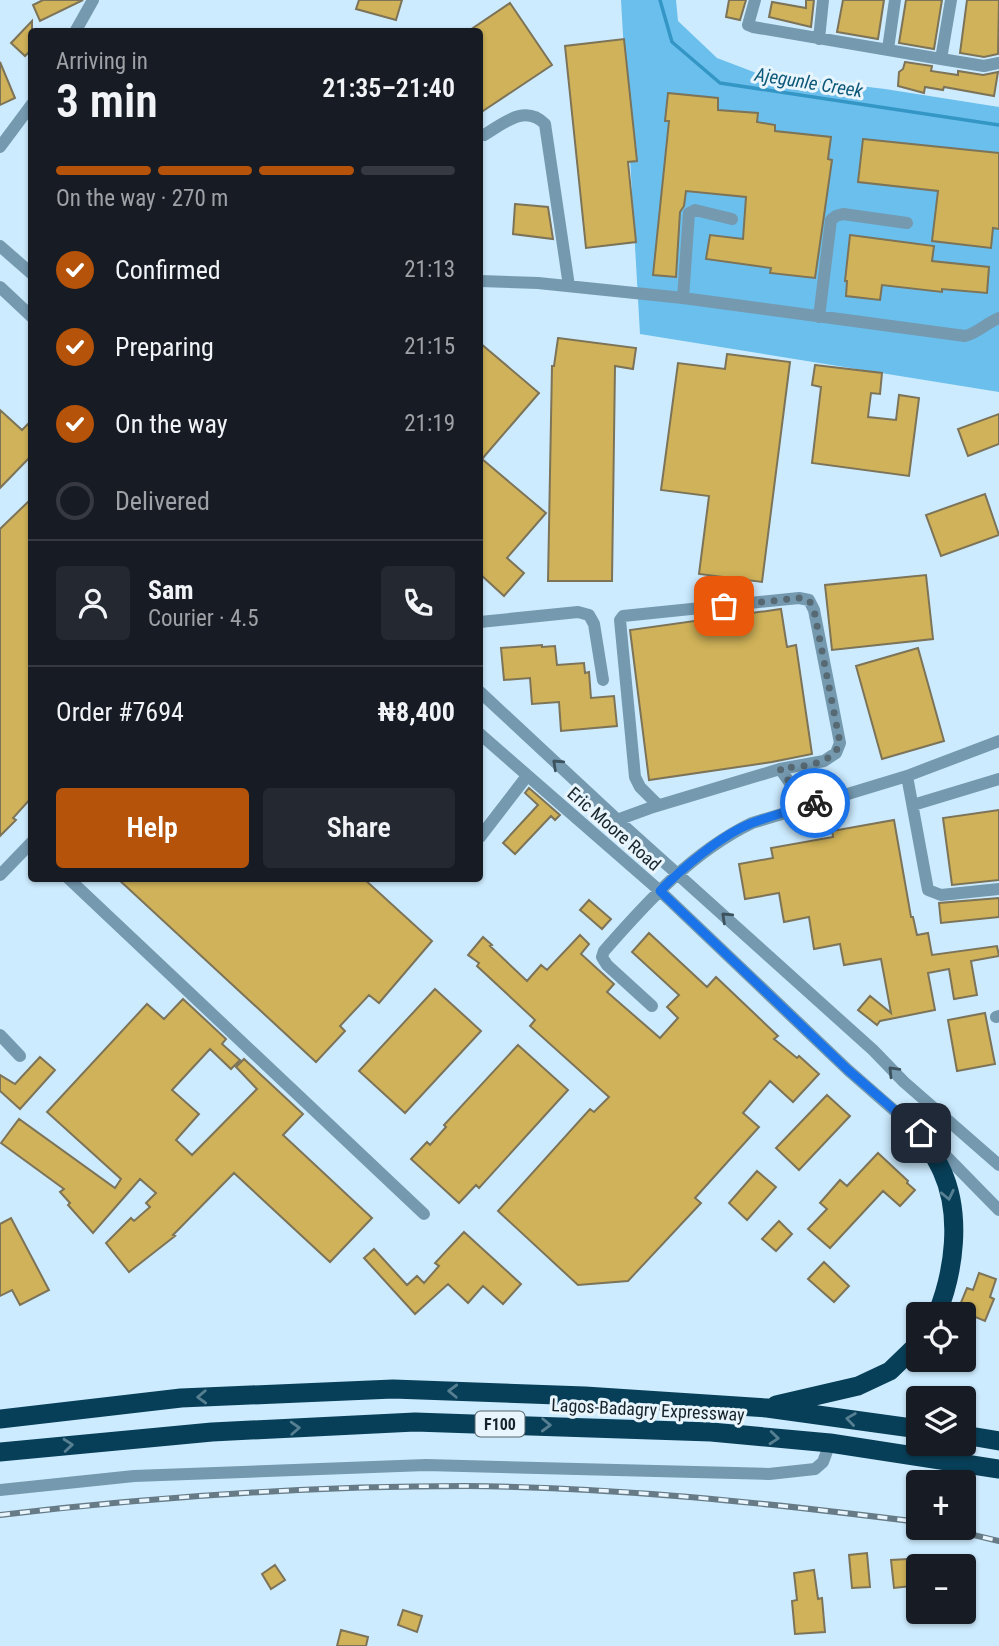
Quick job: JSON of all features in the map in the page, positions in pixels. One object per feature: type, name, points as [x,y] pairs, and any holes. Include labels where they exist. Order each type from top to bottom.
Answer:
[{"type":"highway","points":[[921,1133],[943,1173],[950,1203],[954,1238],[948,1287],[942,1302]]},
{"type":"highway","points":[[766,1408],[858,1386],[890,1371],[906,1356]]},
{"type":"highway","name":"Lagos-Badagry Expressway","points":[[0,1419],[181,1398],[393,1389],[585,1396],[766,1408],[906,1427]]},
{"type":"highway","name":"Lagos-Badagry Expressway","points":[[0,1452],[212,1432],[415,1422],[633,1428],[830,1443],[999,1469]]},
{"type":"highway","points":[[976,1437],[999,1441]]},
{"type":"street","points":[[77,28],[93,0]]},
{"type":"street","points":[[755,0],[748,25],[941,60],[985,66],[999,63]]},
{"type":"street","points":[[819,39],[823,0]]},
{"type":"street","points":[[888,49],[895,0]]},
{"type":"street","points":[[941,60],[951,0]]},
{"type":"street","points":[[0,147],[28,109]]},
{"type":"street","points":[[484,135],[521,114],[538,117],[545,124],[569,286]]},
{"type":"street","points":[[683,298],[689,213],[695,210],[732,219]]},
{"type":"street","points":[[819,317],[831,220],[843,214],[907,223]]},
{"type":"street","points":[[0,246],[28,270]]},
{"type":"street","points":[[483,281],[538,283],[683,298],[965,335],[975,334],[990,321],[999,318]]},
{"type":"street","points":[[0,287],[28,313]]},
{"type":"street","points":[[618,820],[658,805],[780,769],[824,761],[836,753],[840,743],[814,610],[809,600],[799,598],[623,616],[620,623],[635,777],[640,787],[658,805]]},
{"type":"street","points":[[483,622],[578,612],[589,615],[594,624],[603,680]]},
{"type":"street","name":"Eric Moore Road","points":[[483,695],[873,1050],[904,1082],[999,1165]]},
{"type":"street","name":"Eric Moore Road","points":[[483,737],[660,891],[848,1070],[921,1133],[999,1210]]},
{"type":"street","points":[[652,1006],[607,965],[602,957],[604,950],[677,873],[728,834],[752,823],[907,776],[999,741]]},
{"type":"street","points":[[780,769],[790,783],[820,801]]},
{"type":"street","points":[[483,833],[527,776]]},
{"type":"street","points":[[907,776],[928,890],[941,895],[999,889]]},
{"type":"street","points":[[913,805],[999,779]]},
{"type":"street","points":[[0,875],[28,846]]},
{"type":"street","points":[[72,882],[425,1214]]},
{"type":"street","points":[[0,1035],[20,1056]]},
{"type":"street","points":[[0,1490],[134,1476],[426,1465],[769,1474],[815,1469],[823,1462],[830,1443]]},
{"type":"shaded area","points":[[621,0],[676,0],[678,21],[717,58],[759,74],[885,89],[999,107],[999,392],[640,334]]},
{"type":"building","points":[[43,0],[83,0],[40,21],[33,5]]},
{"type":"building","points":[[359,0],[402,0],[396,20],[356,9]]},
{"type":"building","points":[[729,0],[746,0],[740,20],[726,17]]},
{"type":"building","points":[[806,0],[814,0],[811,27],[769,17],[772,2],[806,8]]},
{"type":"building","points":[[843,0],[884,0],[878,39],[837,32]]},
{"type":"building","points":[[906,0],[942,0],[934,49],[899,43]]},
{"type":"building","points":[[967,0],[999,0],[998,54],[984,57],[960,53]]},
{"type":"building","points":[[510,3],[552,65],[483,111],[483,28],[473,28]]},
{"type":"building","points":[[32,21],[32,28],[28,28],[28,53],[25,56],[11,43]]},
{"type":"building","points":[[624,39],[637,161],[628,162],[636,242],[586,248],[565,46]]},
{"type":"building","points":[[0,62],[15,98],[0,105]]},
{"type":"building","points":[[905,62],[932,66],[931,71],[958,75],[958,71],[983,75],[998,72],[994,96],[944,87],[943,90],[925,87],[924,93],[898,86],[899,72]]},
{"type":"building","points":[[668,93],[718,98],[718,110],[758,113],[757,122],[775,125],[775,131],[831,137],[828,159],[832,160],[815,278],[770,273],[771,268],[706,259],[710,235],[743,239],[746,197],[686,191],[684,206],[680,212],[676,277],[653,275],[669,121],[665,121]]},
{"type":"building","points":[[863,139],[999,153],[999,229],[993,228],[991,248],[932,241],[938,191],[858,182]]},
{"type":"building","points":[[515,204],[548,207],[553,239],[513,234]]},
{"type":"building","points":[[850,235],[934,246],[932,261],[989,267],[987,293],[942,289],[942,292],[882,285],[880,300],[846,296]]},
{"type":"building","points":[[558,338],[636,348],[633,369],[615,366],[612,581],[548,581],[552,366]]},
{"type":"building","points":[[483,346],[539,393],[483,458]]},
{"type":"building","points":[[727,354],[790,362],[762,582],[699,574],[709,496],[661,490],[678,363],[725,369]]},
{"type":"building","points":[[815,365],[882,373],[880,394],[871,393],[868,417],[896,420],[899,395],[919,398],[909,476],[812,463],[821,387],[812,385]]},
{"type":"building","points":[[0,410],[22,430],[28,424],[28,459],[0,488]]},
{"type":"building","points":[[999,414],[999,444],[968,456],[958,429]]},
{"type":"building","points":[[483,460],[546,513],[507,558],[524,573],[504,596],[483,577]]},
{"type":"building","points":[[985,494],[999,535],[941,556],[926,515]]},
{"type":"building","points":[[28,502],[28,801],[13,818],[16,820],[0,836],[0,529]]},
{"type":"building","points":[[926,575],[933,639],[832,650],[825,585]]},
{"type":"building","points":[[781,609],[787,647],[796,645],[812,754],[649,780],[630,630]]},
{"type":"building","points":[[555,646],[557,665],[584,663],[585,673],[589,672],[591,698],[614,696],[617,726],[561,731],[559,702],[532,704],[530,678],[504,680],[501,648]]},
{"type":"building","points":[[918,648],[944,741],[882,759],[856,666]]},
{"type":"building","points":[[529,788],[560,815],[555,820],[551,816],[515,854],[503,843],[538,805],[525,793]]},
{"type":"building","points":[[999,810],[999,880],[952,885],[943,818]]},
{"type":"building","points":[[894,820],[911,917],[917,935],[928,933],[932,955],[997,946],[999,956],[971,961],[977,995],[954,999],[949,969],[928,973],[935,1010],[880,1021],[877,1025],[858,1010],[870,996],[891,1013],[881,959],[844,965],[840,944],[814,949],[809,917],[784,922],[779,893],[745,899],[739,864],[773,858],[771,848],[833,837],[832,831]]},
{"type":"building","points":[[121,882],[367,882],[432,941],[379,1003],[369,995],[340,1026],[345,1031],[316,1062]]},
{"type":"building","points":[[999,898],[999,917],[941,923],[939,903]]},
{"type":"building","points":[[589,900],[611,919],[602,929],[580,910]]},
{"type":"building","points":[[649,933],[707,987],[716,977],[778,1036],[774,1039],[819,1074],[793,1102],[770,1081],[743,1113],[759,1127],[695,1198],[701,1203],[628,1281],[578,1285],[498,1211],[590,1109],[594,1112],[609,1097],[530,1026],[535,1020],[468,955],[483,937],[527,981],[541,965],[547,970],[580,935],[589,944],[581,954],[614,984],[607,992],[660,1038],[678,1018],[667,1007],[679,995],[632,952]]},
{"type":"building","points":[[435,989],[481,1031],[405,1113],[359,1071]]},
{"type":"building","points":[[183,999],[226,1039],[222,1044],[240,1060],[231,1069],[210,1049],[172,1090],[199,1114],[176,1140],[192,1155],[257,1089],[236,1067],[244,1059],[303,1114],[283,1135],[372,1218],[330,1262],[234,1173],[173,1235],[175,1236],[129,1272],[106,1243],[131,1218],[134,1221],[150,1207],[146,1203],[156,1193],[140,1179],[93,1233],[68,1205],[70,1203],[60,1192],[64,1189],[1,1143],[19,1119],[115,1188],[121,1179],[47,1112],[147,1004],[164,1019]]},
{"type":"building","points":[[985,1013],[995,1064],[957,1071],[948,1020]]},
{"type":"building","points":[[518,1045],[568,1090],[479,1188],[476,1185],[459,1203],[411,1159],[427,1142],[430,1145],[446,1127],[444,1125]]},
{"type":"building","points":[[40,1057],[55,1070],[20,1109],[0,1091],[0,1075],[15,1084]]},
{"type":"building","points":[[827,1095],[850,1116],[799,1170],[776,1148]]},
{"type":"building","points":[[900,1128],[915,1147],[909,1153],[892,1136]]},
{"type":"building","points":[[878,1153],[915,1190],[900,1206],[883,1191],[830,1248],[808,1229],[827,1209],[820,1203],[840,1180],[847,1186]]},
{"type":"building","points":[[757,1171],[776,1187],[747,1220],[729,1203]]},
{"type":"building","points":[[11,1218],[49,1290],[20,1305],[12,1290],[0,1296],[0,1224]]},
{"type":"building","points":[[779,1221],[792,1234],[776,1251],[762,1239]]},
{"type":"building","points":[[464,1232],[521,1284],[503,1304],[483,1286],[468,1303],[448,1284],[415,1314],[364,1258],[374,1249],[407,1285],[417,1276],[424,1283],[439,1266],[435,1263]]},
{"type":"building","points":[[824,1262],[849,1286],[834,1302],[808,1279]]},
{"type":"building","points":[[979,1273],[996,1279],[990,1297],[994,1299],[985,1321],[976,1317],[976,1302],[961,1302],[967,1288],[973,1290]]},
{"type":"building","points":[[867,1553],[870,1587],[852,1588],[849,1555]]},
{"type":"building","points":[[906,1559],[906,1587],[894,1588],[891,1560]]},
{"type":"building","points":[[275,1565],[285,1580],[271,1589],[262,1574]]},
{"type":"building","points":[[814,1570],[818,1599],[822,1598],[825,1632],[795,1634],[792,1601],[797,1600],[794,1573]]},
{"type":"building","points":[[403,1610],[422,1616],[417,1632],[398,1625]]},
{"type":"building","points":[[341,1630],[368,1637],[366,1646],[337,1646]]},
{"type":"waterway","name":"Ajegunle Creek","points":[[660,0],[672,42],[720,83],[999,125]]},
{"type":"railway","points":[[0,1515],[232,1494],[465,1486],[579,1489],[692,1497],[906,1520]]},
{"type":"railway","points":[[976,1536],[999,1541]]},
{"type":"way so far","points":[[724,606],[799,598],[809,600],[814,610],[840,743],[836,753],[824,761],[780,769],[790,783],[820,801],[815,803]]},
{"type":"route","points":[[815,803],[752,823],[728,834],[677,873],[660,891],[848,1070],[921,1133]]}]
